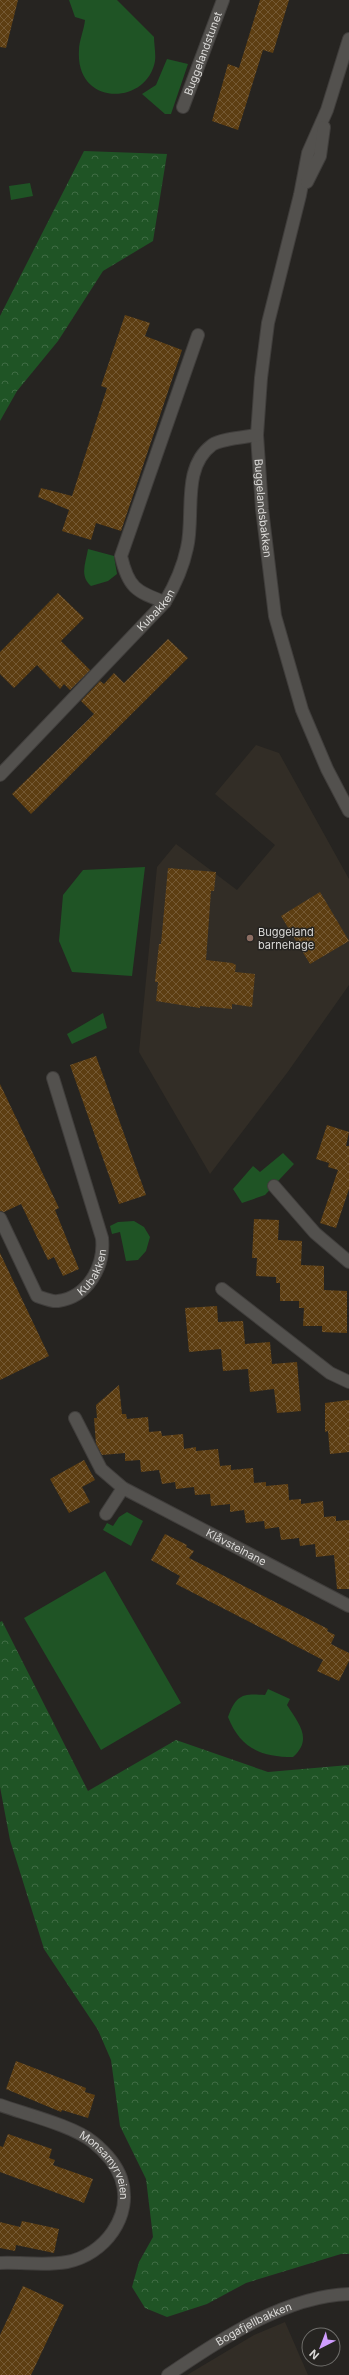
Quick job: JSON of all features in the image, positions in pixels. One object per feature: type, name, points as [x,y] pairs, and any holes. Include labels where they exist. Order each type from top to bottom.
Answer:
[{"type":"street","name":"Buggelandstunet","points":[[183,107],[223,0]]},
{"type":"street","name":"Buggelandsbakken","points":[[349,38],[326,110],[320,156],[300,195],[268,323],[260,378],[257,435],[262,509],[275,616],[302,710],[327,769],[349,811]]},
{"type":"street","points":[[165,602],[142,594],[126,576],[121,556],[198,335]]},
{"type":"street","name":"Kubakken","points":[[0,775],[165,602],[177,581],[188,548],[192,475],[197,462],[214,444],[257,435]]},
{"type":"street","name":"Kubakken","points":[[0,1218],[37,1296],[57,1302],[80,1294],[97,1272],[104,1253],[102,1238],[52,1078]]},
{"type":"street","points":[[274,1186],[315,1233],[349,1262]]},
{"type":"street","points":[[222,1289],[330,1374],[349,1382]]},
{"type":"street","name":"Klåvsteinane","points":[[75,1418],[102,1469],[123,1488],[349,1606]]},
{"type":"street","points":[[106,1514],[123,1488]]},
{"type":"street","name":"Monsamyrveien","points":[[0,2105],[71,2131],[92,2141],[109,2158],[121,2178],[124,2197],[120,2217],[112,2234],[100,2247],[86,2256],[67,2262],[0,2263]]},
{"type":"street","name":"Bogafjellbakken","points":[[168,2375],[205,2349],[251,2324],[294,2305],[334,2294],[349,2294]]},
{"type":"shaded area","name":"Buggeland barnehage","points":[[256,745],[279,753],[349,879],[349,985],[287,1073],[210,1174],[139,1052],[157,867],[176,844],[237,890],[275,845],[215,794]]},
{"type":"shaded area","points":[[285,2322],[301,2359],[301,2367],[305,2367],[308,2375],[187,2375],[254,2335]]},
{"type":"green space","points":[[69,0],[117,0],[154,37],[155,61],[149,76],[139,86],[126,92],[112,94],[99,90],[88,82],[81,69],[79,50],[85,20],[75,17]]},
{"type":"green space","points":[[167,59],[188,64],[171,114],[165,114],[142,94],[156,85]]},
{"type":"green space","points":[[84,151],[167,154],[153,241],[103,271],[58,341],[17,391],[0,421],[0,316]]},
{"type":"green space","points":[[30,183],[33,196],[11,200],[9,186]]},
{"type":"green space","points":[[88,549],[114,556],[117,574],[108,581],[91,586],[87,582],[84,573]]},
{"type":"green space","points":[[145,867],[132,976],[72,972],[59,941],[63,895],[83,870]]},
{"type":"green space","points":[[103,1013],[107,1028],[72,1044],[67,1034]]},
{"type":"green space","points":[[283,1153],[294,1164],[265,1195],[242,1203],[233,1189],[253,1166],[260,1172]]},
{"type":"green space","points":[[134,1221],[144,1227],[150,1237],[146,1251],[138,1260],[126,1261],[120,1232],[112,1234],[110,1226],[118,1222]]},
{"type":"green space","points":[[127,1512],[143,1521],[131,1546],[103,1530],[107,1523],[113,1526],[119,1517]]},
{"type":"green space","points":[[105,1571],[181,1703],[101,1750],[24,1618]]},
{"type":"green space","points":[[2,1621],[88,1791],[176,1740],[268,1772],[349,1765],[349,2254],[341,2254],[246,2283],[207,2304],[167,2317],[145,2308],[132,2287],[139,2262],[153,2237],[146,2179],[120,2126],[111,2060],[98,2030],[44,1949],[10,1840],[0,1787],[0,1622]]},
{"type":"green space","points":[[268,1689],[290,1699],[287,1705],[302,1731],[302,1744],[293,1757],[271,1755],[253,1749],[239,1736],[228,1717],[234,1704],[241,1697],[251,1694],[265,1695]]},
{"type":"building","points":[[0,0],[18,0],[6,48],[0,47]]},
{"type":"building","points":[[260,0],[289,0],[273,53],[263,50],[238,130],[212,121],[228,64],[239,68]]},
{"type":"building","points":[[125,315],[150,323],[145,336],[182,350],[121,531],[96,523],[91,540],[62,531],[69,510],[38,497],[41,488],[72,496],[107,388],[101,386]]},
{"type":"building","points":[[58,593],[84,618],[61,641],[90,670],[70,690],[64,684],[60,689],[37,665],[14,688],[0,674],[0,652]]},
{"type":"building","points":[[168,639],[188,658],[31,814],[12,794],[94,714],[81,701],[100,681],[104,684],[114,673],[124,683]]},
{"type":"building","points":[[168,868],[216,872],[214,891],[211,891],[206,960],[232,963],[236,965],[235,972],[255,974],[252,1007],[232,1004],[232,1009],[200,1006],[200,1008],[156,1001],[158,982],[155,982],[159,944],[161,944]]},
{"type":"building","points":[[320,892],[349,941],[310,964],[281,916]]},
{"type":"building","points":[[96,1056],[146,1195],[119,1204],[70,1065]]},
{"type":"building","points":[[0,1084],[59,1208],[55,1210],[79,1269],[63,1276],[54,1257],[48,1260],[21,1204],[4,1212],[0,1211]]},
{"type":"building","points":[[327,1125],[349,1132],[346,1146],[349,1146],[349,1189],[336,1228],[320,1223],[338,1170],[328,1167],[329,1163],[316,1159]]},
{"type":"building","points":[[254,1219],[279,1220],[278,1240],[302,1241],[301,1265],[324,1266],[324,1290],[347,1291],[347,1333],[322,1332],[322,1326],[303,1326],[304,1308],[299,1308],[299,1301],[280,1301],[280,1283],[276,1283],[276,1277],[256,1276],[257,1258],[252,1258]]},
{"type":"building","points":[[0,1253],[49,1356],[0,1380]]},
{"type":"building","points":[[217,1306],[218,1322],[243,1321],[245,1344],[270,1342],[272,1364],[297,1362],[301,1411],[277,1413],[274,1389],[250,1392],[248,1369],[223,1371],[221,1349],[189,1352],[185,1308]]},
{"type":"building","points":[[119,1385],[122,1414],[126,1414],[127,1419],[148,1417],[149,1432],[161,1431],[162,1436],[183,1434],[184,1449],[196,1447],[196,1451],[218,1449],[220,1466],[231,1465],[231,1470],[253,1468],[254,1483],[266,1482],[266,1486],[288,1484],[289,1500],[301,1499],[301,1504],[323,1501],[324,1517],[336,1516],[336,1521],[349,1520],[349,1589],[337,1589],[334,1555],[316,1557],[315,1544],[300,1546],[299,1538],[281,1540],[279,1527],[265,1529],[264,1521],[246,1523],[244,1510],[230,1512],[230,1504],[211,1506],[210,1494],[195,1495],[194,1487],[176,1489],[175,1482],[162,1484],[159,1470],[141,1472],[140,1460],[125,1461],[125,1453],[102,1455],[96,1444],[94,1418],[97,1418],[96,1405]]},
{"type":"building","points":[[349,1400],[349,1452],[330,1454],[328,1431],[325,1432],[325,1403]]},
{"type":"building","points":[[84,1460],[95,1480],[82,1487],[90,1502],[69,1513],[50,1479]]},
{"type":"building","points":[[165,1534],[187,1545],[186,1547],[194,1551],[189,1558],[328,1629],[327,1631],[335,1635],[331,1644],[349,1653],[349,1661],[339,1681],[317,1671],[323,1660],[176,1584],[180,1576],[151,1560]]},
{"type":"building","points":[[16,2061],[86,2088],[85,2092],[95,2095],[88,2118],[62,2110],[61,2112],[6,2089]]},
{"type":"building","points":[[8,2134],[52,2149],[49,2158],[55,2160],[53,2165],[93,2179],[84,2203],[0,2172],[0,2146],[3,2147]]},
{"type":"building","points":[[22,2221],[59,2229],[54,2253],[16,2245],[15,2251],[0,2248],[0,2222],[20,2227]]},
{"type":"building","points":[[23,2286],[64,2305],[31,2375],[0,2375],[0,2335]]},
{"type":"place","name":"Buggeland barnehage","points":[[250,938]]}]
